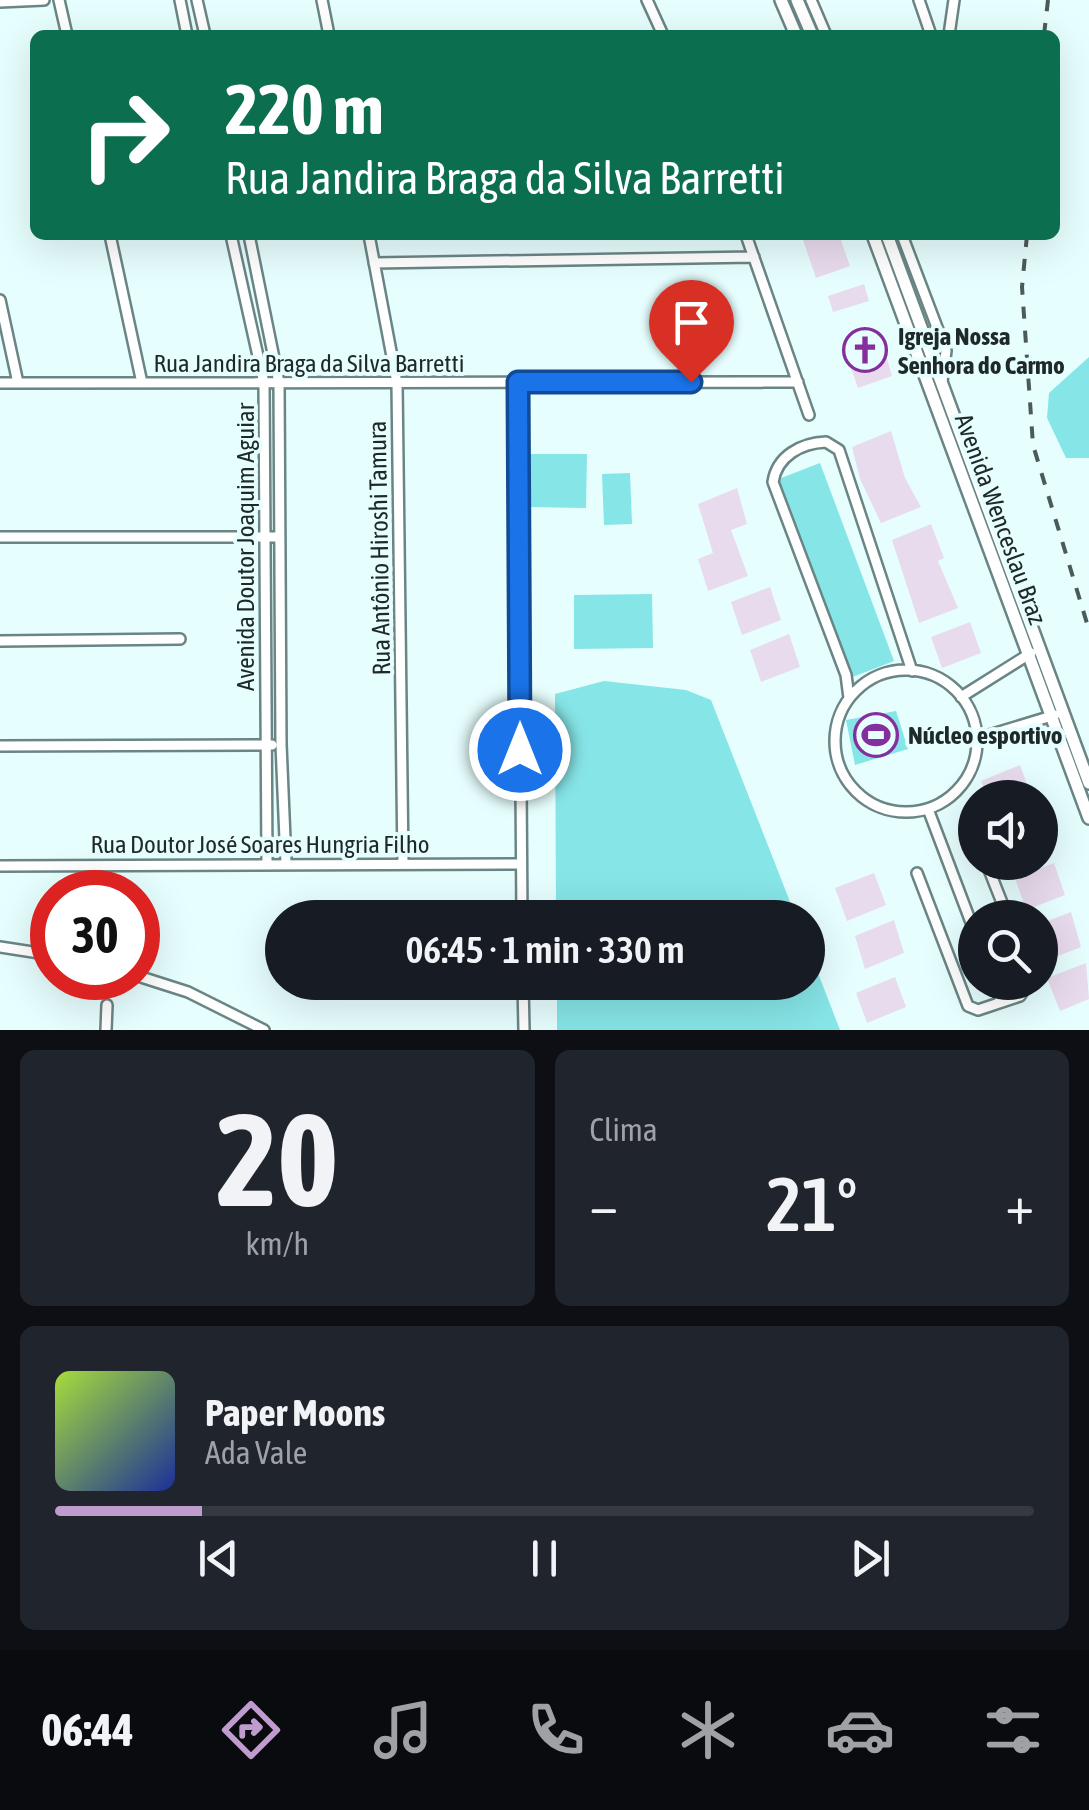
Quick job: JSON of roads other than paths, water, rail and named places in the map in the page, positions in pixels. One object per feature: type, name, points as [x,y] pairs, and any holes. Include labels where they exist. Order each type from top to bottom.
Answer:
[{"type":"street","points":[[0,2],[44,0]]},
{"type":"street","points":[[59,0],[65,30]]},
{"type":"street","points":[[180,0],[186,30]]},
{"type":"street","points":[[198,0],[204,30]]},
{"type":"street","points":[[322,0],[328,30]]},
{"type":"street","points":[[647,0],[661,30]]},
{"type":"street","points":[[781,0],[794,30]]},
{"type":"street","points":[[797,0],[810,30]]},
{"type":"street","points":[[811,0],[824,30]]},
{"type":"street","points":[[919,0],[929,30]]},
{"type":"street","points":[[950,30],[954,0]]},
{"type":"street","points":[[111,240],[142,383]]},
{"type":"street","name":"Avenida Doutor Joaquim Aguiar","points":[[232,240],[264,383],[267,863]]},
{"type":"street","name":"Avenida Doutor Joaquim Aguiar","points":[[249,240],[279,383],[280,744],[286,863]]},
{"type":"street","name":"Rua Antônio Hiroshi Tamura","points":[[370,240],[397,383],[403,864]]},
{"type":"street","points":[[748,240],[810,415]]},
{"type":"street","name":"Avenida Wenceslau Braz","points":[[875,240],[1089,818]]},
{"type":"street","name":"Avenida Wenceslau Braz","points":[[889,240],[1042,646],[1089,783]]},
{"type":"street","points":[[904,240],[946,352],[942,381]]},
{"type":"street","points":[[374,262],[754,256]]},
{"type":"street","points":[[0,300],[18,384]]},
{"type":"street","points":[[518,382],[522,900]]},
{"type":"street","name":"Rua Jandira Braga da Silva Barretti","points":[[0,384],[798,382]]},
{"type":"street","points":[[849,698],[846,674],[773,482],[780,462],[803,446],[826,442],[839,450],[912,671]]},
{"type":"street","points":[[954,454],[967,449]]},
{"type":"street","points":[[0,536],[278,537]]},
{"type":"street","points":[[0,641],[180,639]]},
{"type":"street","points":[[960,697],[1042,646]]},
{"type":"street","points":[[912,671],[940,678],[960,697],[975,724],[976,739],[974,763],[964,783],[928,810],[905,813],[883,810],[863,799],[847,783],[834,740],[838,718],[849,698],[881,674],[912,671]]},
{"type":"street","points":[[976,739],[1064,711]]},
{"type":"street","points":[[0,746],[280,744]]},
{"type":"street","points":[[928,810],[962,900]]},
{"type":"street","name":"Rua Doutor José Soares Hungria Filho","points":[[0,866],[521,864]]},
{"type":"street","points":[[916,873],[964,1002],[978,1010],[1006,1000]]},
{"type":"street","points":[[0,946],[30,951]]},
{"type":"street","points":[[160,983],[188,992],[264,1030]]},
{"type":"street","points":[[524,1000],[524,1030]]},
{"type":"street","points":[[106,1030],[107,1005]]},
{"type":"railway","points":[[1045,30],[1048,0]]},
{"type":"railway","points":[[1027,240],[1022,287],[1033,445],[1089,630]]},
{"type":"place","name":"Igreja Nossa Senhora do Carmo","points":[[865,350]]},
{"type":"place","name":"Núcleo esportivo","points":[[876,735]]}]
